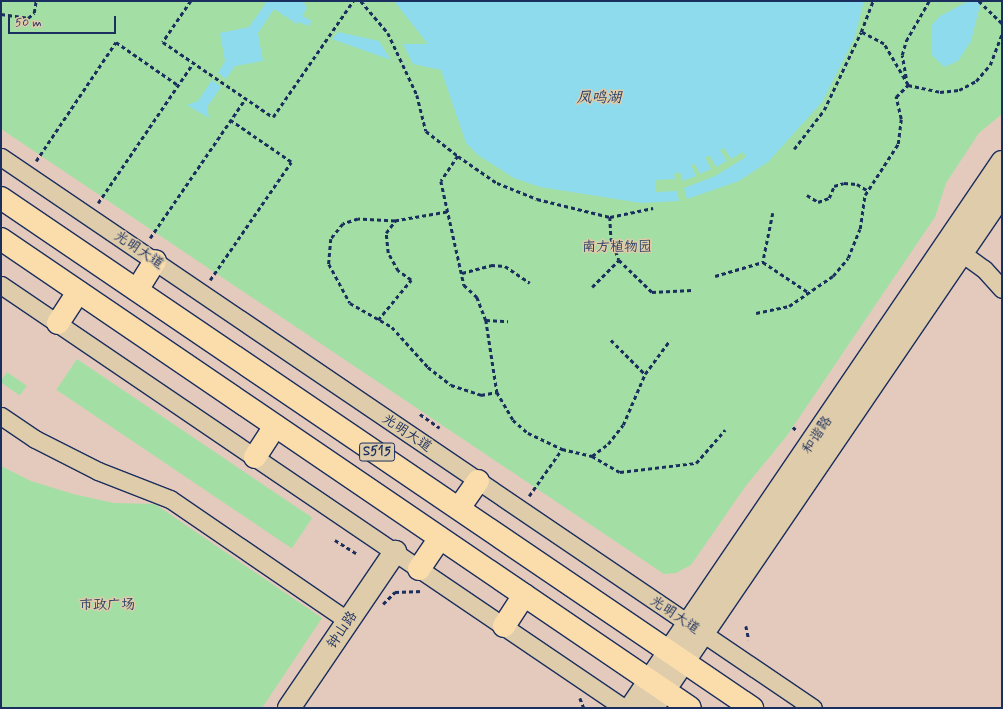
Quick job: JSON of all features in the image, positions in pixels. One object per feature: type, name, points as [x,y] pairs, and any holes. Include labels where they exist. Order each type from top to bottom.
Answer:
[{"type":"main road","name":"和谐路","points":[[632,708],[656,693],[677,657],[954,248],[1002,162]]},
{"type":"main road","name":"和谐路","points":[[954,248],[1002,194]]},
{"type":"main road","name":"S515","points":[[1,198],[752,708]]},
{"type":"main road","name":"S515","points":[[1,240],[524,596],[656,693],[690,708]]},
{"type":"main road","points":[[137,290],[155,261]]},
{"type":"main road","points":[[58,323],[78,292]]},
{"type":"main road","points":[[254,457],[275,426]]},
{"type":"main road","points":[[459,508],[478,481]]},
{"type":"main road","points":[[419,568],[440,538]]},
{"type":"main road","name":"钟山路","points":[[289,708],[395,552]]},
{"type":"main road","points":[[504,626],[524,596]]},
{"type":"street","name":"光明大道","points":[[1,156],[813,708]]},
{"type":"street","points":[[954,248],[1002,289]]},
{"type":"street","points":[[1,285],[624,708]]},
{"type":"street","points":[[1,416],[35,439],[98,471],[170,499],[348,621]]},
{"type":"path","points":[[1,14],[28,18],[34,13],[36,1]]},
{"type":"path","points":[[191,1],[163,42],[273,117],[352,1]]},
{"type":"path","points":[[361,1],[388,33],[417,95],[426,131],[458,156],[497,183],[537,199],[610,217],[653,208]]},
{"type":"path","points":[[794,149],[824,110],[873,1]]},
{"type":"path","points":[[908,85],[904,71],[904,48],[914,23],[929,1]]},
{"type":"path","points":[[980,1],[1002,23]]},
{"type":"path","points":[[860,32],[884,44],[908,85],[940,92],[958,90],[976,81],[990,65],[1002,34]]},
{"type":"path","points":[[36,162],[116,42],[178,85]]},
{"type":"path","points":[[98,203],[193,62]]},
{"type":"path","points":[[756,312],[789,306],[832,276],[848,258],[860,229],[868,191],[898,144],[901,119],[896,97],[908,85]]},
{"type":"path","points":[[150,238],[246,98]]},
{"type":"path","points":[[210,280],[291,162],[230,120]]},
{"type":"path","points":[[458,156],[441,180],[447,212],[464,285],[477,297],[486,320],[497,392],[513,420],[528,433],[562,450],[592,456],[620,472],[696,463],[725,430]]},
{"type":"path","points":[[807,195],[818,202],[829,198],[834,186],[844,183],[857,184],[868,191]]},
{"type":"path","points":[[447,212],[395,221],[358,219],[343,224],[331,239],[329,264],[339,288],[350,303],[392,327],[428,367],[452,385],[481,395],[497,392]]},
{"type":"path","points":[[762,262],[773,213]]},
{"type":"path","points":[[610,217],[611,238],[619,260],[652,292],[692,290]]},
{"type":"path","points":[[378,320],[411,280],[398,270],[388,253],[386,233],[395,221]]},
{"type":"path","points":[[592,287],[619,260]]},
{"type":"path","points":[[715,276],[762,262],[808,292]]},
{"type":"path","points":[[462,273],[491,265],[505,266],[530,284]]},
{"type":"path","points":[[486,320],[508,321]]},
{"type":"path","points":[[611,340],[645,374]]},
{"type":"path","points":[[592,456],[623,426],[645,374],[670,340]]},
{"type":"path","points":[[420,414],[440,428],[431,430]]},
{"type":"path","points":[[793,427],[797,431]]},
{"type":"path","points":[[529,496],[562,450]]},
{"type":"path","points":[[336,540],[356,553]]},
{"type":"path","points":[[380,606],[395,592],[412,589],[429,592]]},
{"type":"path","points":[[746,626],[749,640]]},
{"type":"path","points":[[577,692],[584,708]]},
{"type":"green space","name":"南方植物园","points":[[1,1],[1002,1],[1002,114],[979,133],[946,183],[935,217],[786,437],[745,487],[691,565],[676,573],[664,574],[1,129]]},
{"type":"green space","points":[[77,359],[312,518],[292,548],[56,390]]},
{"type":"green space","points":[[7,372],[27,386],[20,396],[1,382]]},
{"type":"green space","name":"市政广场","points":[[1,466],[31,481],[73,494],[114,503],[155,504],[322,618],[262,708],[1,708]]},
{"type":"water","points":[[263,1],[303,1],[307,8],[302,16],[312,21],[308,26],[299,22],[297,24],[274,9],[258,33],[263,61],[235,66],[226,79],[218,73],[225,61],[220,33],[249,27],[266,3]]},
{"type":"water","name":"凤鸣湖","points":[[394,1],[864,1],[854,39],[822,102],[768,162],[739,181],[687,199],[684,188],[715,176],[746,157],[743,152],[731,159],[724,148],[720,150],[727,161],[716,167],[710,156],[705,157],[711,169],[700,174],[695,164],[691,165],[696,176],[683,181],[680,172],[674,174],[675,179],[655,180],[656,192],[677,191],[679,201],[641,203],[540,187],[514,178],[478,155],[466,143],[441,70],[413,64],[403,44],[428,44]]},
{"type":"water","points":[[969,1],[981,1],[971,41],[958,61],[944,67],[931,54],[931,26],[940,16]]},
{"type":"water","points":[[338,32],[379,41],[391,60],[332,39]]},
{"type":"water","points":[[212,80],[221,87],[207,107],[209,118],[187,105],[198,101]]}]
